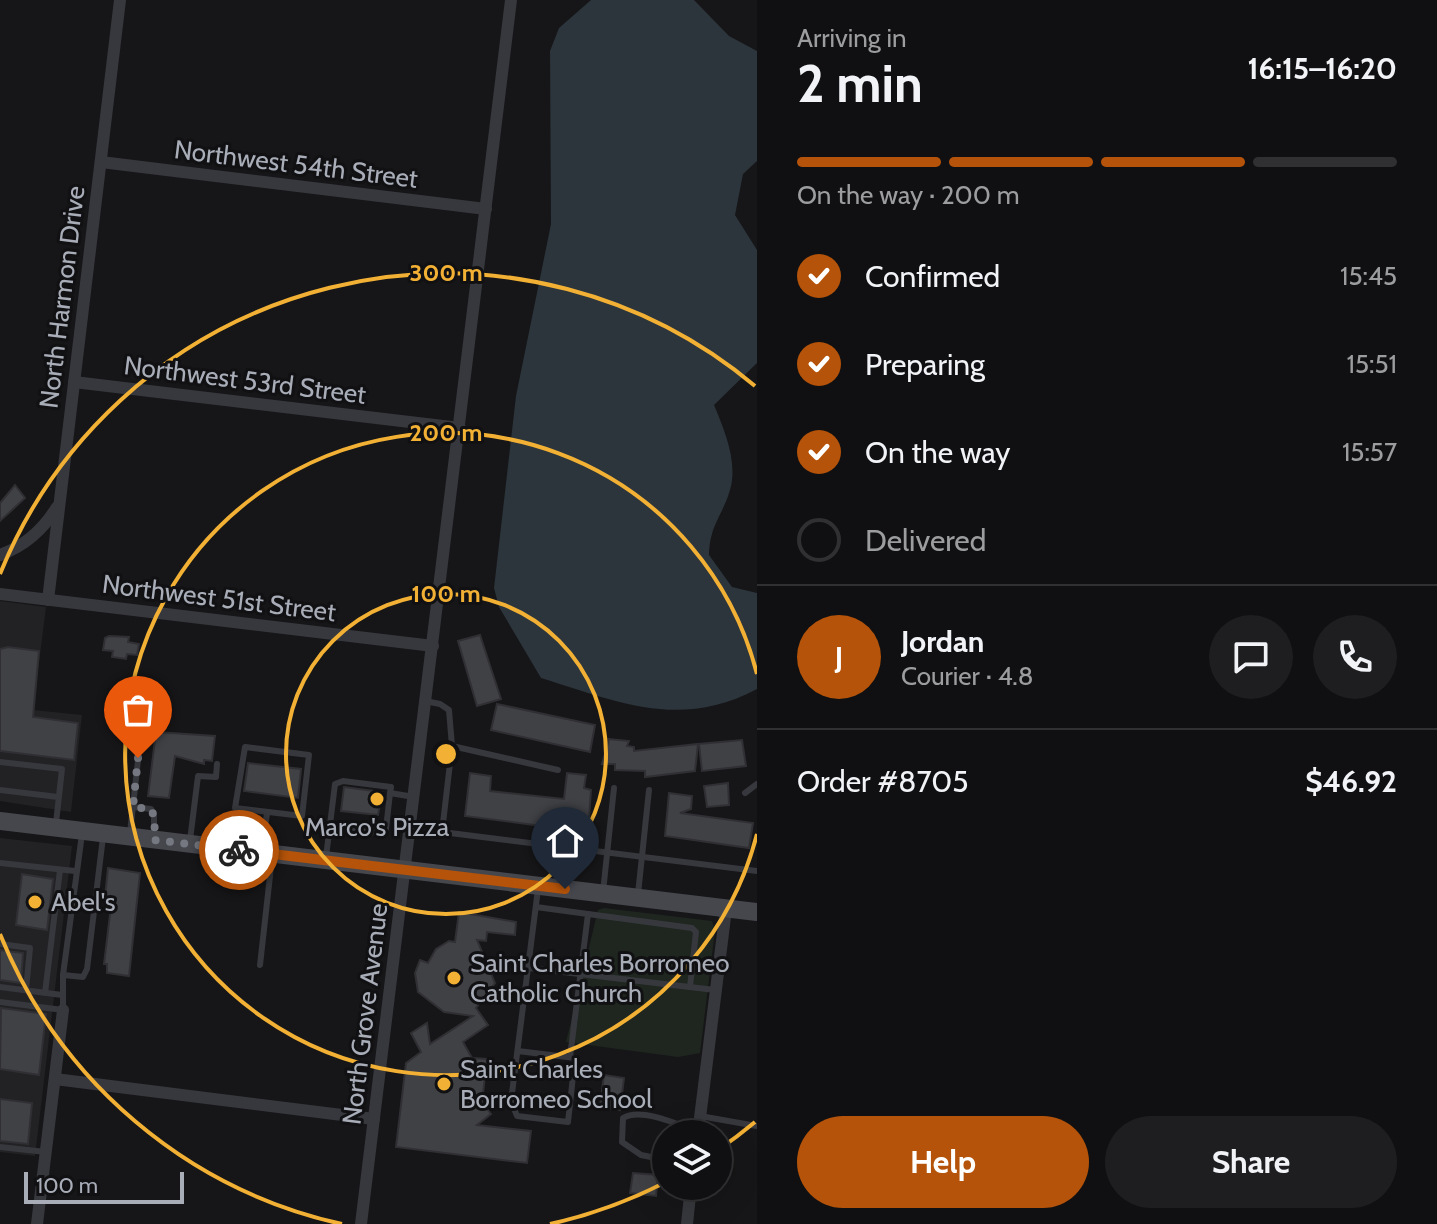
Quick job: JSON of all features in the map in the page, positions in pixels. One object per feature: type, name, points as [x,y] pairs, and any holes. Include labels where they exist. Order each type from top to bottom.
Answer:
[{"type":"main road","points":[[0,821],[757,912]]},
{"type":"street","name":"North Harmon Drive","points":[[48,600],[120,0]]},
{"type":"street","name":"North Grove Avenue","points":[[361,1224],[511,0]]},
{"type":"street","name":"Northwest 54th Street","points":[[101,162],[486,209]]},
{"type":"street","name":"Northwest 53rd Street","points":[[74,382],[460,428]]},
{"type":"street","points":[[0,555],[32,537],[47,524],[59,502]]},
{"type":"street","name":"Northwest 51st Street","points":[[0,594],[433,646]]},
{"type":"street","points":[[700,1120],[726,909]]},
{"type":"street","points":[[37,1224],[63,1010]]},
{"type":"street","points":[[55,1079],[374,1119]]},
{"type":"street","points":[[687,1224],[690,1200]]},
{"type":"lane","points":[[425,701],[440,704],[449,710],[452,746],[442,832],[757,871]]},
{"type":"lane","points":[[130,837],[141,733]]},
{"type":"lane","points":[[248,746],[309,755],[304,812],[299,817],[267,813],[238,809],[234,803],[241,751],[248,746]]},
{"type":"lane","points":[[452,746],[558,770]]},
{"type":"lane","points":[[0,762],[62,769],[55,828]]},
{"type":"lane","points":[[190,844],[198,776],[216,777],[217,764]]},
{"type":"lane","points":[[325,861],[335,784],[343,781],[391,787],[386,829],[380,833],[330,828]]},
{"type":"lane","points":[[745,793],[757,784]]},
{"type":"lane","points":[[603,894],[614,788]]},
{"type":"lane","points":[[0,790],[58,797]]},
{"type":"lane","points":[[637,898],[649,790]]},
{"type":"lane","points":[[390,793],[414,797]]},
{"type":"lane","points":[[133,807],[151,809],[154,814],[154,840]]},
{"type":"lane","points":[[260,965],[267,813]]},
{"type":"lane","points":[[0,1002],[63,1010],[63,975],[82,831]]},
{"type":"lane","points":[[63,975],[83,977],[87,969],[104,834]]},
{"type":"lane","points":[[0,863],[75,871]]},
{"type":"lane","points":[[45,993],[60,870]]},
{"type":"lane","points":[[518,1051],[575,1058],[568,1122],[517,1116],[511,1101],[539,885]]},
{"type":"lane","points":[[536,907],[692,928],[696,932],[690,987]]},
{"type":"lane","points":[[570,1057],[588,914]]},
{"type":"lane","points":[[0,944],[30,948],[26,990]]},
{"type":"lane","points":[[529,968],[715,990]]},
{"type":"lane","points":[[0,987],[62,995]]},
{"type":"lane","points":[[652,1157],[641,1155],[622,1142],[623,1118],[630,1114],[660,1120]]},
{"type":"lane","points":[[700,1116],[757,1126]]},
{"type":"lane","points":[[0,1147],[46,1152]]},
{"type":"shaded area","points":[[591,0],[694,0],[729,36],[757,51],[757,161],[743,174],[735,215],[757,250],[757,363],[714,405],[726,436],[732,480],[714,528],[709,555],[732,587],[757,593],[757,689],[702,708],[649,708],[596,696],[541,678],[499,607],[494,588],[516,396],[551,224],[550,51],[559,28]]},
{"type":"shaded area","points":[[0,601],[46,607],[33,710],[82,715],[71,812],[0,801]]},
{"type":"shaded area","points":[[0,838],[72,846],[35,1156],[0,1152]]},
{"type":"shaded area","points":[[604,908],[712,921],[715,930],[700,1053],[678,1057],[566,1042],[598,910]]},
{"type":"building","points":[[15,485],[25,498],[0,521],[0,503]]},
{"type":"building","points":[[480,635],[501,699],[477,706],[458,641]]},
{"type":"building","points":[[129,637],[128,642],[139,644],[137,655],[127,654],[126,659],[112,657],[113,651],[103,650],[105,638]]},
{"type":"building","points":[[8,647],[39,651],[33,717],[78,723],[74,760],[0,751],[0,649]]},
{"type":"building","points":[[497,704],[595,725],[590,752],[491,730]]},
{"type":"building","points":[[156,732],[215,736],[212,761],[204,760],[204,764],[175,756],[169,798],[148,796]]},
{"type":"building","points":[[609,739],[629,741],[627,746],[634,747],[634,751],[698,744],[695,771],[645,777],[645,771],[615,770],[615,764],[602,764]]},
{"type":"building","points":[[742,740],[746,766],[702,771],[699,744]]},
{"type":"building","points":[[248,763],[301,769],[298,798],[244,791]]},
{"type":"building","points":[[470,773],[491,776],[490,791],[564,799],[567,773],[586,775],[584,788],[591,790],[588,832],[465,816]]},
{"type":"building","points":[[728,783],[729,805],[707,807],[704,786]]},
{"type":"building","points":[[344,787],[382,792],[378,815],[341,811]]},
{"type":"building","points":[[669,793],[692,796],[691,809],[680,813],[753,823],[749,848],[665,836]]},
{"type":"building","points":[[108,868],[140,873],[129,976],[107,973],[107,964],[104,964],[112,898],[105,897]]},
{"type":"building","name":"Abel's","points":[[22,874],[53,879],[47,930],[16,925]]},
{"type":"building","name":"Saint Charles Borromeo School","points":[[459,912],[516,922],[515,935],[487,932],[486,941],[477,940],[495,983],[476,1008],[488,1025],[463,1042],[472,1058],[487,1059],[482,1102],[491,1114],[477,1125],[531,1131],[527,1163],[396,1147],[406,1063],[421,1052],[411,1033],[427,1023],[430,1044],[473,1016],[444,1012],[418,992],[415,973],[420,960],[428,963],[436,949],[449,941],[455,942]]},
{"type":"building","points":[[0,950],[23,953],[21,983],[0,980]]},
{"type":"building","points":[[1,1008],[46,1014],[39,1075],[0,1069]]},
{"type":"building","points":[[604,1075],[624,1078],[620,1110],[600,1107]]},
{"type":"building","points":[[0,1099],[32,1103],[28,1144],[0,1141]]},
{"type":"building","points":[[633,1173],[652,1175],[652,1196],[630,1193]]},
{"type":"way so far","points":[[138,758],[133,807],[151,809],[155,819],[154,840],[239,850]]},
{"type":"place","name":"Marco's Pizza","points":[[377,799]]},
{"type":"place","name":"Abel's","points":[[35,902]]},
{"type":"place","name":"Saint Charles Borromeo Catholic Church","points":[[454,978]]},
{"type":"place","name":"Saint Charles Borromeo School","points":[[444,1084]]},
{"type":"route","points":[[239,850],[565,889]]}]
